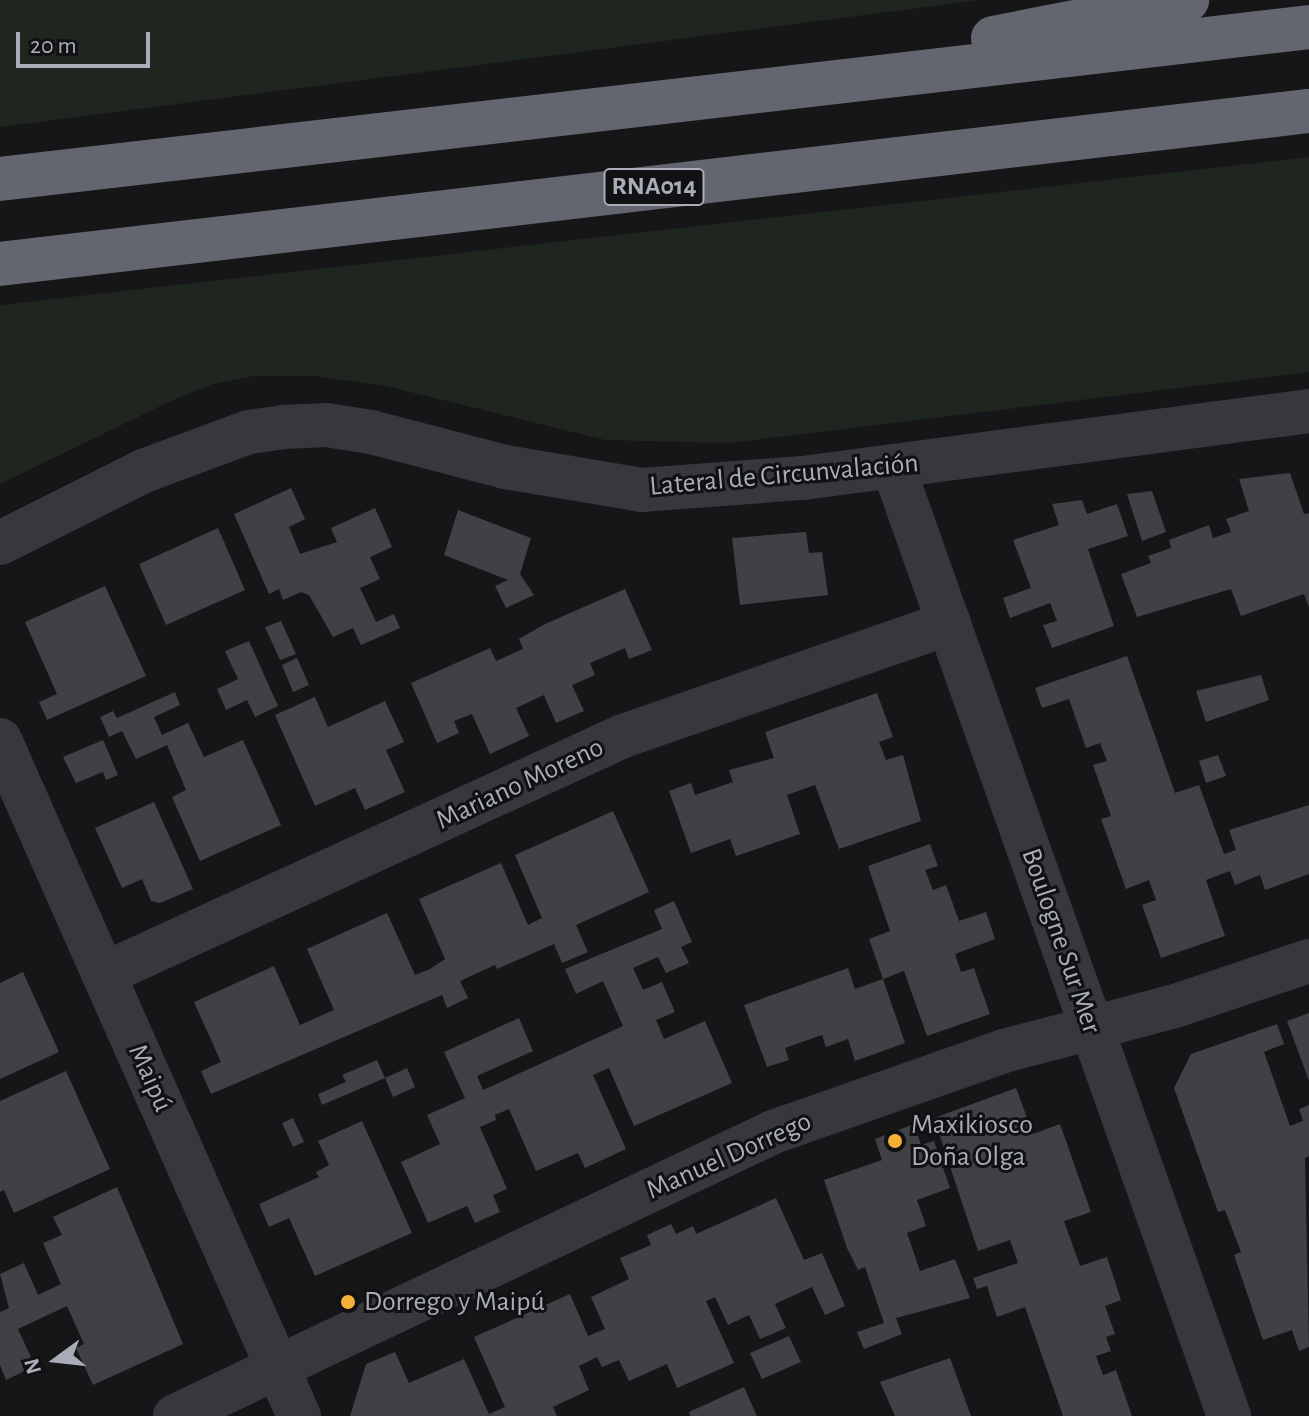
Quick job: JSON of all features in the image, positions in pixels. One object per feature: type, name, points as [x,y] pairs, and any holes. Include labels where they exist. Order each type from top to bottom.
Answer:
[{"type":"highway","points":[[707,98],[1187,0]]},
{"type":"highway","points":[[0,179],[1309,27]]},
{"type":"highway","name":"RNA014","points":[[0,264],[1297,113]]},
{"type":"street","name":"Lateral de Circunvalación","points":[[0,543],[146,470],[249,432],[283,427],[326,425],[371,432],[505,467],[642,490],[727,486],[1309,411]]},
{"type":"street","name":"Boulogne Sur Mer","points":[[893,466],[1229,1416]]},
{"type":"street","name":"Mariano Moreno","points":[[104,974],[623,736],[949,623]]},
{"type":"street","name":"Maipú","points":[[0,740],[299,1416]]},
{"type":"street","name":"Manuel Dorrego","points":[[175,1416],[773,1132],[1004,1051],[1092,1028],[1309,961]]},
{"type":"shaded area","points":[[0,0],[981,0],[0,127]]},
{"type":"shaded area","points":[[1309,157],[1309,372],[730,443],[605,440],[386,386],[314,376],[254,376],[213,384],[175,399],[0,484],[0,305]]},
{"type":"building","points":[[1290,473],[1304,514],[1309,513],[1309,607],[1304,594],[1241,616],[1231,589],[1137,617],[1121,574],[1151,563],[1148,556],[1171,548],[1169,540],[1209,525],[1213,538],[1231,532],[1226,519],[1249,511],[1239,479]]},
{"type":"building","points":[[291,488],[305,519],[289,527],[300,554],[337,542],[331,528],[375,508],[392,547],[370,557],[380,579],[360,588],[376,622],[394,614],[400,628],[361,645],[353,628],[333,637],[309,595],[301,592],[283,600],[279,589],[269,594],[234,514]]},
{"type":"building","points":[[1152,491],[1166,532],[1142,541],[1127,494]]},
{"type":"building","points":[[1082,500],[1087,514],[1117,504],[1128,536],[1088,549],[1114,626],[1052,648],[1043,625],[1057,621],[1050,603],[1010,618],[1003,598],[1031,588],[1013,540],[1059,525],[1052,504]]},
{"type":"building","points":[[458,510],[531,538],[520,574],[534,595],[506,608],[495,586],[508,580],[444,555]]},
{"type":"building","points":[[218,528],[245,590],[166,625],[139,564]]},
{"type":"building","points":[[806,532],[809,553],[822,552],[828,595],[740,605],[732,538]]},
{"type":"building","points":[[105,586],[146,676],[47,720],[39,702],[57,694],[25,622]]},
{"type":"building","points":[[625,589],[652,650],[629,659],[625,648],[590,663],[595,675],[572,685],[584,711],[556,723],[544,695],[516,708],[529,736],[490,754],[472,714],[454,721],[459,733],[437,743],[411,683],[490,648],[496,661],[523,649],[519,639],[545,624]]},
{"type":"building","points":[[281,621],[296,654],[280,660],[265,627]]},
{"type":"building","points":[[249,641],[278,706],[255,717],[247,700],[226,710],[217,689],[238,679],[225,651]]},
{"type":"building","points":[[1127,656],[1175,793],[1199,785],[1224,854],[1236,850],[1229,830],[1309,805],[1309,874],[1265,890],[1260,875],[1235,885],[1230,871],[1206,880],[1225,936],[1161,958],[1142,905],[1156,900],[1149,880],[1126,889],[1101,819],[1111,816],[1093,765],[1107,761],[1100,743],[1086,748],[1069,699],[1042,708],[1035,688]]},
{"type":"building","points":[[297,658],[309,685],[293,692],[282,665]]},
{"type":"building","points":[[1261,675],[1269,700],[1206,722],[1196,691]]},
{"type":"building","points":[[175,692],[180,705],[154,717],[162,735],[188,723],[204,757],[243,740],[281,825],[200,861],[172,797],[186,790],[167,745],[136,759],[122,731],[109,737],[100,717],[113,711],[117,718]]},
{"type":"building","points":[[877,693],[893,737],[879,742],[886,760],[903,755],[921,821],[839,849],[815,785],[787,795],[800,834],[736,856],[730,839],[691,853],[669,791],[691,783],[695,795],[733,782],[729,770],[774,758],[765,732]]},
{"type":"building","points":[[315,697],[328,727],[385,701],[404,742],[386,750],[405,792],[365,810],[355,788],[315,806],[275,715]]},
{"type":"building","points":[[103,740],[118,775],[106,780],[103,772],[76,783],[63,757]]},
{"type":"building","points":[[1218,755],[1226,776],[1206,783],[1199,761]]},
{"type":"building","points":[[154,802],[193,889],[160,903],[151,901],[142,879],[122,888],[95,828]]},
{"type":"building","points":[[613,811],[649,892],[576,925],[588,952],[562,963],[554,944],[497,969],[495,965],[460,981],[468,998],[447,1008],[442,995],[211,1094],[201,1071],[221,1062],[194,1002],[274,966],[300,1025],[334,1010],[307,949],[387,913],[415,975],[430,969],[445,959],[419,899],[501,863],[528,925],[542,918],[515,855]]},
{"type":"building","points":[[930,844],[938,866],[925,870],[933,890],[946,885],[959,921],[986,912],[995,939],[955,954],[961,972],[974,968],[990,1014],[927,1036],[904,971],[883,979],[869,939],[890,931],[868,866]]},
{"type":"building","points":[[674,901],[692,942],[681,947],[689,963],[666,973],[658,957],[633,968],[643,990],[662,982],[675,1012],[656,1020],[664,1039],[705,1021],[732,1083],[634,1126],[609,1068],[593,1075],[626,1149],[585,1168],[578,1153],[536,1171],[509,1109],[495,1115],[496,1120],[480,1127],[507,1189],[493,1195],[500,1212],[475,1223],[467,1206],[428,1223],[401,1162],[440,1144],[427,1115],[465,1098],[444,1052],[519,1018],[533,1051],[477,1076],[483,1090],[623,1026],[603,981],[576,994],[565,969],[662,929],[654,910]]},
{"type":"building","points":[[848,968],[855,989],[883,979],[905,1043],[855,1061],[848,1039],[826,1047],[822,1035],[785,1048],[789,1060],[767,1067],[744,1005]]},
{"type":"building","points":[[23,972],[59,1052],[0,1079],[0,983]]},
{"type":"building","points":[[1309,1013],[1309,1081],[1287,1021]]},
{"type":"building","points":[[1277,1024],[1284,1044],[1264,1052],[1290,1126],[1303,1121],[1299,1109],[1309,1105],[1309,1156],[1305,1158],[1309,1347],[1299,1351],[1292,1330],[1263,1340],[1234,1255],[1241,1252],[1225,1210],[1218,1212],[1174,1088],[1191,1054]]},
{"type":"building","points":[[377,1060],[385,1078],[322,1105],[318,1094],[346,1082],[342,1075]]},
{"type":"building","points":[[407,1068],[415,1087],[393,1097],[385,1078]]},
{"type":"building","points":[[66,1071],[110,1169],[14,1213],[4,1190],[0,1192],[0,1101]]},
{"type":"building","points":[[1016,1088],[1033,1134],[1060,1124],[1091,1212],[1064,1221],[1080,1266],[1107,1257],[1121,1300],[1105,1306],[1115,1334],[1106,1337],[1111,1351],[1096,1356],[1103,1375],[1116,1370],[1132,1416],[1063,1416],[1025,1307],[997,1317],[987,1286],[977,1289],[973,1278],[1018,1263],[1010,1240],[978,1251],[934,1118]]},
{"type":"building","points":[[293,1118],[304,1142],[293,1147],[282,1123]]},
{"type":"building","points":[[362,1121],[412,1233],[315,1276],[289,1218],[269,1227],[259,1204],[319,1177],[316,1172],[329,1165],[318,1141]]},
{"type":"building","points":[[914,1124],[921,1145],[934,1141],[950,1188],[917,1200],[926,1226],[907,1233],[920,1271],[955,1259],[970,1298],[896,1318],[902,1334],[864,1349],[857,1332],[884,1323],[865,1267],[858,1270],[847,1248],[824,1180],[882,1160],[875,1139]]},
{"type":"building","points":[[117,1187],[183,1344],[93,1385],[76,1348],[84,1344],[67,1306],[18,1329],[35,1366],[6,1380],[0,1365],[0,1312],[9,1308],[0,1274],[24,1263],[38,1295],[61,1284],[43,1243],[62,1235],[53,1217]]},
{"type":"building","points":[[776,1198],[804,1260],[822,1253],[845,1306],[825,1315],[812,1287],[775,1304],[786,1328],[760,1339],[749,1315],[728,1325],[715,1297],[706,1301],[734,1363],[677,1388],[667,1364],[629,1381],[619,1360],[602,1367],[597,1357],[579,1366],[589,1390],[553,1407],[557,1416],[350,1416],[366,1364],[395,1352],[409,1383],[464,1359],[489,1414],[505,1407],[474,1337],[570,1294],[588,1336],[605,1329],[591,1297],[629,1279],[620,1258],[651,1245],[647,1235],[671,1224],[676,1234],[693,1226],[696,1234]]},
{"type":"building","points":[[789,1336],[801,1362],[762,1379],[750,1353]]},
{"type":"building","points":[[950,1358],[971,1416],[895,1416],[880,1382]]},
{"type":"building","points":[[744,1387],[757,1416],[690,1416],[689,1412]]},
{"type":"place","name":"Maxikiosco Doña Olga","points":[[895,1141]]},
{"type":"place","name":"Dorrego y Maipú","points":[[348,1302]]}]
